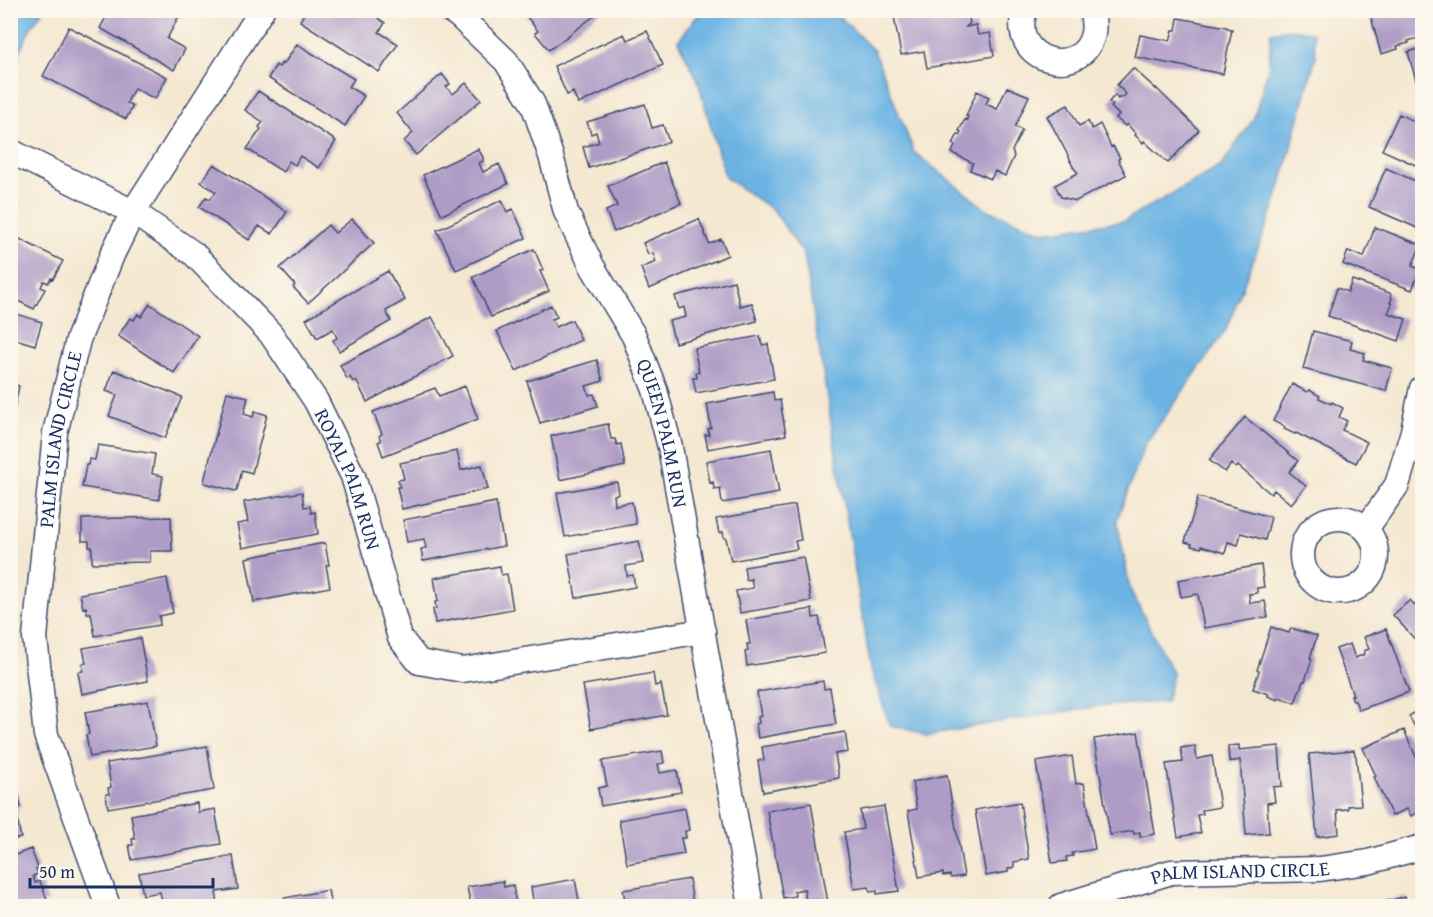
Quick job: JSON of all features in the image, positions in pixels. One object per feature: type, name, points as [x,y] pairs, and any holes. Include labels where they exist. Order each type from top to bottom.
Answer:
[{"type":"street","name":"PALM ISLAND CIRCLE","points":[[108,906],[46,735],[35,638],[55,433],[78,340],[112,255],[133,212],[262,10]]},
{"type":"street","name":"QUEEN PALM RUN","points":[[450,10],[506,61],[533,104],[551,156],[566,212],[592,266],[634,336],[655,390],[670,447],[752,906]]},
{"type":"street","points":[[1025,10],[1022,30],[1026,42],[1042,58],[1054,61],[1077,56],[1086,48],[1092,38],[1094,26],[1091,10]]},
{"type":"street","name":"ROYAL PALM RUN","points":[[10,151],[133,212],[194,254],[271,334],[316,401],[353,476],[400,638],[419,662],[463,670],[703,632]]},
{"type":"street","points":[[1366,529],[1397,485],[1413,431],[1422,388]]},
{"type":"street","name":"PALM ISLAND CIRCLE","points":[[1061,906],[1171,872],[1320,869],[1368,862],[1422,847]]},
{"type":"water","points":[[11,10],[43,11],[30,29],[11,71]]},
{"type":"water","points":[[747,10],[765,13],[782,10],[834,11],[874,51],[914,152],[986,209],[1043,232],[1124,221],[1221,166],[1253,120],[1268,70],[1270,33],[1292,29],[1313,33],[1316,56],[1277,199],[1226,330],[1145,444],[1117,520],[1130,589],[1173,674],[1166,702],[1099,706],[926,734],[890,726],[871,670],[804,255],[774,211],[725,177],[698,81],[678,41],[701,11]]},
{"type":"building","points":[[110,10],[182,10],[167,39],[185,49],[174,70],[100,28]]},
{"type":"building","points":[[306,10],[366,10],[385,23],[379,32],[398,44],[379,72],[300,21]]},
{"type":"building","points":[[528,10],[602,10],[549,50],[535,33],[538,31],[524,13]]},
{"type":"building","points":[[976,10],[977,13],[968,14],[970,23],[966,27],[976,25],[978,35],[990,33],[994,56],[927,68],[924,51],[901,55],[893,11]]},
{"type":"building","points":[[1369,10],[1422,10],[1422,37],[1397,46],[1398,49],[1381,54]]},
{"type":"building","points":[[1178,18],[1232,29],[1223,74],[1135,57],[1140,35],[1170,41],[1173,30],[1176,30]]},
{"type":"building","points":[[69,27],[167,77],[155,99],[134,88],[127,103],[133,106],[126,119],[43,76]]},
{"type":"building","points":[[647,31],[663,65],[578,104],[573,92],[567,95],[554,66],[624,34],[627,40]]},
{"type":"building","points":[[297,44],[354,79],[349,87],[364,96],[345,126],[268,78],[276,65],[279,67],[282,63],[284,64]]},
{"type":"building","points":[[1422,48],[1422,102],[1408,52]]},
{"type":"building","points":[[1133,68],[1199,130],[1168,163],[1144,141],[1143,143],[1127,124],[1125,126],[1116,118],[1119,115],[1109,102],[1115,95],[1118,99],[1126,94],[1117,85]]},
{"type":"building","points":[[442,74],[450,84],[446,87],[453,94],[466,83],[481,100],[416,155],[404,141],[413,133],[397,113]]},
{"type":"building","points":[[1007,87],[1029,96],[1015,127],[1022,130],[1012,151],[1014,156],[1005,176],[995,171],[991,179],[970,170],[973,163],[952,153],[955,145],[953,144],[958,134],[960,135],[959,131],[965,119],[967,120],[968,116],[966,116],[977,91],[989,97],[986,104],[997,109]]},
{"type":"building","points":[[258,91],[336,141],[319,168],[300,156],[295,165],[289,161],[283,172],[247,149],[261,129],[259,127],[263,122],[245,110]]},
{"type":"building","points":[[645,104],[652,128],[663,125],[669,142],[589,168],[583,147],[599,142],[596,132],[591,134],[587,122]]},
{"type":"building","points":[[1068,105],[1079,126],[1088,121],[1092,129],[1100,124],[1111,147],[1113,146],[1120,158],[1118,159],[1126,175],[1076,201],[1061,197],[1055,185],[1078,173],[1047,116]]},
{"type":"building","points":[[1399,114],[1422,125],[1422,168],[1382,150]]},
{"type":"building","points":[[478,149],[483,157],[483,161],[479,163],[483,172],[499,164],[508,184],[442,215],[423,175]]},
{"type":"building","points":[[664,162],[681,203],[614,232],[606,211],[617,206],[608,186]]},
{"type":"building","points":[[214,164],[287,212],[272,234],[259,226],[249,240],[199,207],[206,197],[210,199],[216,192],[201,182]]},
{"type":"building","points":[[1386,168],[1422,184],[1422,230],[1369,207]]},
{"type":"building","points":[[502,200],[507,212],[513,209],[526,238],[456,270],[437,230]]},
{"type":"building","points":[[352,219],[374,243],[308,303],[280,268],[328,225],[335,233]]},
{"type":"building","points":[[699,219],[709,244],[721,239],[728,255],[649,289],[641,268],[656,262],[653,253],[648,254],[643,243]]},
{"type":"building","points":[[1375,227],[1421,245],[1412,266],[1420,269],[1412,290],[1343,264],[1348,251],[1364,257]]},
{"type":"building","points":[[10,234],[63,261],[53,279],[51,278],[48,283],[44,281],[41,287],[45,289],[34,309],[10,297]]},
{"type":"building","points":[[534,249],[549,291],[491,317],[473,277]]},
{"type":"building","points":[[388,271],[405,300],[386,311],[391,321],[339,351],[333,340],[337,338],[333,329],[317,338],[306,319]]},
{"type":"building","points":[[1352,280],[1390,293],[1392,304],[1388,313],[1406,319],[1399,341],[1328,316],[1337,288],[1348,292]]},
{"type":"building","points":[[734,281],[740,306],[752,303],[757,321],[675,343],[669,321],[686,317],[684,307],[679,309],[675,296]]},
{"type":"building","points":[[150,304],[198,336],[174,373],[118,336],[130,318],[134,320],[138,314],[141,317]]},
{"type":"building","points":[[551,305],[557,317],[552,319],[556,327],[572,320],[581,340],[516,371],[497,331]]},
{"type":"building","points":[[10,312],[42,322],[35,345],[15,339],[10,349]]},
{"type":"building","points":[[432,317],[453,356],[367,402],[356,380],[353,382],[350,377],[347,379],[340,365]]},
{"type":"building","points":[[1313,331],[1352,341],[1350,349],[1365,353],[1363,360],[1392,368],[1386,391],[1303,369]]},
{"type":"building","points":[[760,336],[762,345],[768,344],[774,379],[696,393],[693,378],[697,378],[696,372],[699,372],[694,348]]},
{"type":"building","points":[[597,360],[603,381],[586,386],[589,395],[594,394],[598,406],[540,423],[527,381]]},
{"type":"building","points":[[114,370],[182,397],[165,438],[109,416],[117,395],[106,391]]},
{"type":"building","points":[[10,384],[19,386],[15,406],[10,404]]},
{"type":"building","points":[[1292,384],[1307,392],[1309,390],[1320,396],[1319,398],[1343,408],[1339,417],[1347,421],[1342,430],[1367,442],[1356,463],[1284,429],[1285,427],[1273,421]]},
{"type":"building","points":[[465,386],[478,419],[383,456],[378,442],[381,441],[379,436],[382,434],[373,412],[435,388],[439,396]]},
{"type":"building","points":[[227,392],[248,397],[244,414],[253,417],[255,411],[267,415],[252,473],[242,470],[235,491],[204,481]]},
{"type":"building","points":[[773,392],[774,401],[780,400],[786,435],[708,449],[705,435],[709,435],[708,429],[711,428],[707,404]]},
{"type":"building","points":[[1245,417],[1298,461],[1289,472],[1306,486],[1291,504],[1274,490],[1271,494],[1238,466],[1236,468],[1231,464],[1225,472],[1209,460]]},
{"type":"building","points":[[608,424],[611,439],[615,439],[617,445],[621,444],[625,466],[560,480],[551,436]]},
{"type":"building","points":[[98,445],[155,454],[152,474],[163,476],[159,500],[82,487],[86,465],[89,459],[95,460]]},
{"type":"building","points":[[771,449],[779,493],[722,503],[720,488],[714,489],[713,482],[710,483],[706,461]]},
{"type":"building","points":[[457,451],[461,470],[482,465],[488,489],[402,509],[397,487],[400,487],[398,480],[404,479],[400,463]]},
{"type":"building","points":[[617,482],[619,494],[614,495],[615,505],[632,502],[636,524],[565,537],[557,493]]},
{"type":"building","points":[[302,492],[304,507],[310,506],[311,513],[315,512],[318,534],[242,548],[237,524],[248,522],[244,502]]},
{"type":"building","points":[[1198,497],[1271,517],[1265,540],[1241,533],[1238,545],[1228,542],[1225,553],[1201,546],[1201,548],[1191,546],[1192,544],[1185,542]]},
{"type":"building","points":[[496,502],[504,546],[423,561],[421,549],[426,548],[424,539],[407,542],[403,520]]},
{"type":"building","points":[[795,505],[801,540],[795,541],[797,549],[731,561],[726,538],[723,532],[719,533],[716,519]]},
{"type":"building","points":[[171,517],[172,551],[150,551],[150,562],[92,563],[92,547],[89,547],[89,541],[82,541],[82,519]]},
{"type":"building","points":[[639,541],[643,563],[626,566],[627,576],[633,575],[635,587],[576,598],[568,554]]},
{"type":"building","points":[[325,543],[330,587],[254,602],[246,558]]},
{"type":"building","points":[[803,557],[811,601],[740,613],[736,591],[753,588],[751,579],[746,580],[744,567]]},
{"type":"building","points":[[1261,565],[1264,587],[1257,588],[1257,593],[1249,594],[1250,603],[1265,601],[1268,617],[1204,628],[1198,594],[1181,597],[1178,580]]},
{"type":"building","points":[[500,566],[501,575],[507,574],[513,609],[435,623],[433,609],[436,608],[435,602],[438,601],[434,578]]},
{"type":"building","points":[[167,578],[173,613],[159,616],[160,625],[95,636],[91,613],[87,613],[86,607],[83,608],[80,594]]},
{"type":"building","points":[[1410,600],[1420,611],[1422,608],[1422,647],[1393,615]]},
{"type":"building","points":[[812,609],[813,618],[819,617],[825,653],[747,666],[745,652],[748,651],[747,644],[750,644],[746,620]]},
{"type":"building","points":[[1271,627],[1289,633],[1291,628],[1317,636],[1305,681],[1303,681],[1295,703],[1278,697],[1278,700],[1268,696],[1269,694],[1253,689]]},
{"type":"building","points":[[1386,629],[1409,692],[1359,710],[1353,701],[1351,695],[1353,695],[1336,649],[1350,644],[1355,658],[1365,654],[1364,651],[1369,649],[1364,637]]},
{"type":"building","points":[[140,638],[148,681],[82,694],[78,672],[83,671],[82,664],[86,663],[83,648]]},
{"type":"building","points":[[653,673],[655,686],[661,684],[667,715],[591,729],[583,685]]},
{"type":"building","points":[[823,681],[824,689],[830,688],[836,724],[758,738],[756,724],[759,723],[758,717],[761,716],[757,692]]},
{"type":"building","points":[[148,701],[156,746],[90,757],[85,712]]},
{"type":"building","points":[[1422,708],[1422,740],[1409,716]]},
{"type":"building","points":[[1404,730],[1418,761],[1421,760],[1422,764],[1422,811],[1411,816],[1407,809],[1392,816],[1363,748]]},
{"type":"building","points":[[845,732],[848,752],[835,754],[839,778],[763,792],[758,761],[764,760],[762,747]]},
{"type":"building","points":[[1138,732],[1155,834],[1140,837],[1140,832],[1134,834],[1133,831],[1110,835],[1094,739]]},
{"type":"building","points":[[1239,745],[1239,750],[1279,746],[1282,786],[1273,787],[1275,802],[1267,803],[1269,833],[1246,835],[1240,760],[1229,762],[1228,746]]},
{"type":"building","points":[[207,746],[214,790],[108,808],[106,794],[109,794],[108,788],[111,787],[107,763]]},
{"type":"building","points":[[1195,746],[1197,759],[1212,756],[1220,807],[1202,810],[1203,814],[1197,815],[1201,833],[1178,837],[1166,764],[1183,762],[1181,748]]},
{"type":"building","points":[[1354,750],[1361,805],[1337,810],[1339,834],[1317,837],[1309,754]]},
{"type":"building","points":[[662,751],[664,763],[658,764],[660,773],[677,770],[681,792],[601,806],[598,788],[607,786],[602,761]]},
{"type":"building","points":[[1072,756],[1076,784],[1084,783],[1095,849],[1072,853],[1073,856],[1066,857],[1067,861],[1052,863],[1036,762]]},
{"type":"building","points":[[947,775],[964,876],[951,878],[950,875],[943,876],[943,873],[919,877],[908,811],[917,809],[912,782]]},
{"type":"building","points":[[18,793],[21,807],[17,807],[18,813],[16,814],[21,838],[10,840],[10,794]]},
{"type":"building","points":[[1020,802],[1029,859],[1014,862],[1014,867],[1008,869],[1008,872],[986,876],[975,810]]},
{"type":"building","points":[[197,803],[198,812],[215,809],[221,844],[132,860],[129,845],[133,845],[132,839],[135,839],[131,815]]},
{"type":"building","points":[[811,803],[828,903],[807,906],[804,889],[794,891],[795,896],[783,898],[767,811]]},
{"type":"building","points":[[884,806],[899,891],[877,894],[877,891],[870,892],[869,887],[854,889],[844,832],[863,829],[860,810]]},
{"type":"building","points":[[685,808],[689,830],[685,831],[686,838],[681,838],[684,854],[627,864],[619,820]]},
{"type":"building","points":[[31,849],[38,868],[36,869],[38,874],[33,876],[35,883],[40,881],[48,902],[36,906],[10,906],[10,857]]},
{"type":"building","points":[[233,856],[238,889],[216,892],[218,904],[158,906],[157,902],[162,901],[160,892],[143,895],[139,873]]},
{"type":"building","points":[[575,879],[580,906],[534,906],[531,887]]},
{"type":"building","points":[[689,879],[693,903],[696,902],[697,906],[620,906],[619,900],[625,899],[623,890]]},
{"type":"building","points":[[503,881],[504,887],[513,885],[516,906],[471,906],[467,887]]},
{"type":"building","points":[[328,890],[331,906],[286,906],[284,898]]},
{"type":"building","points":[[1405,897],[1407,906],[1383,906],[1382,902]]}]
